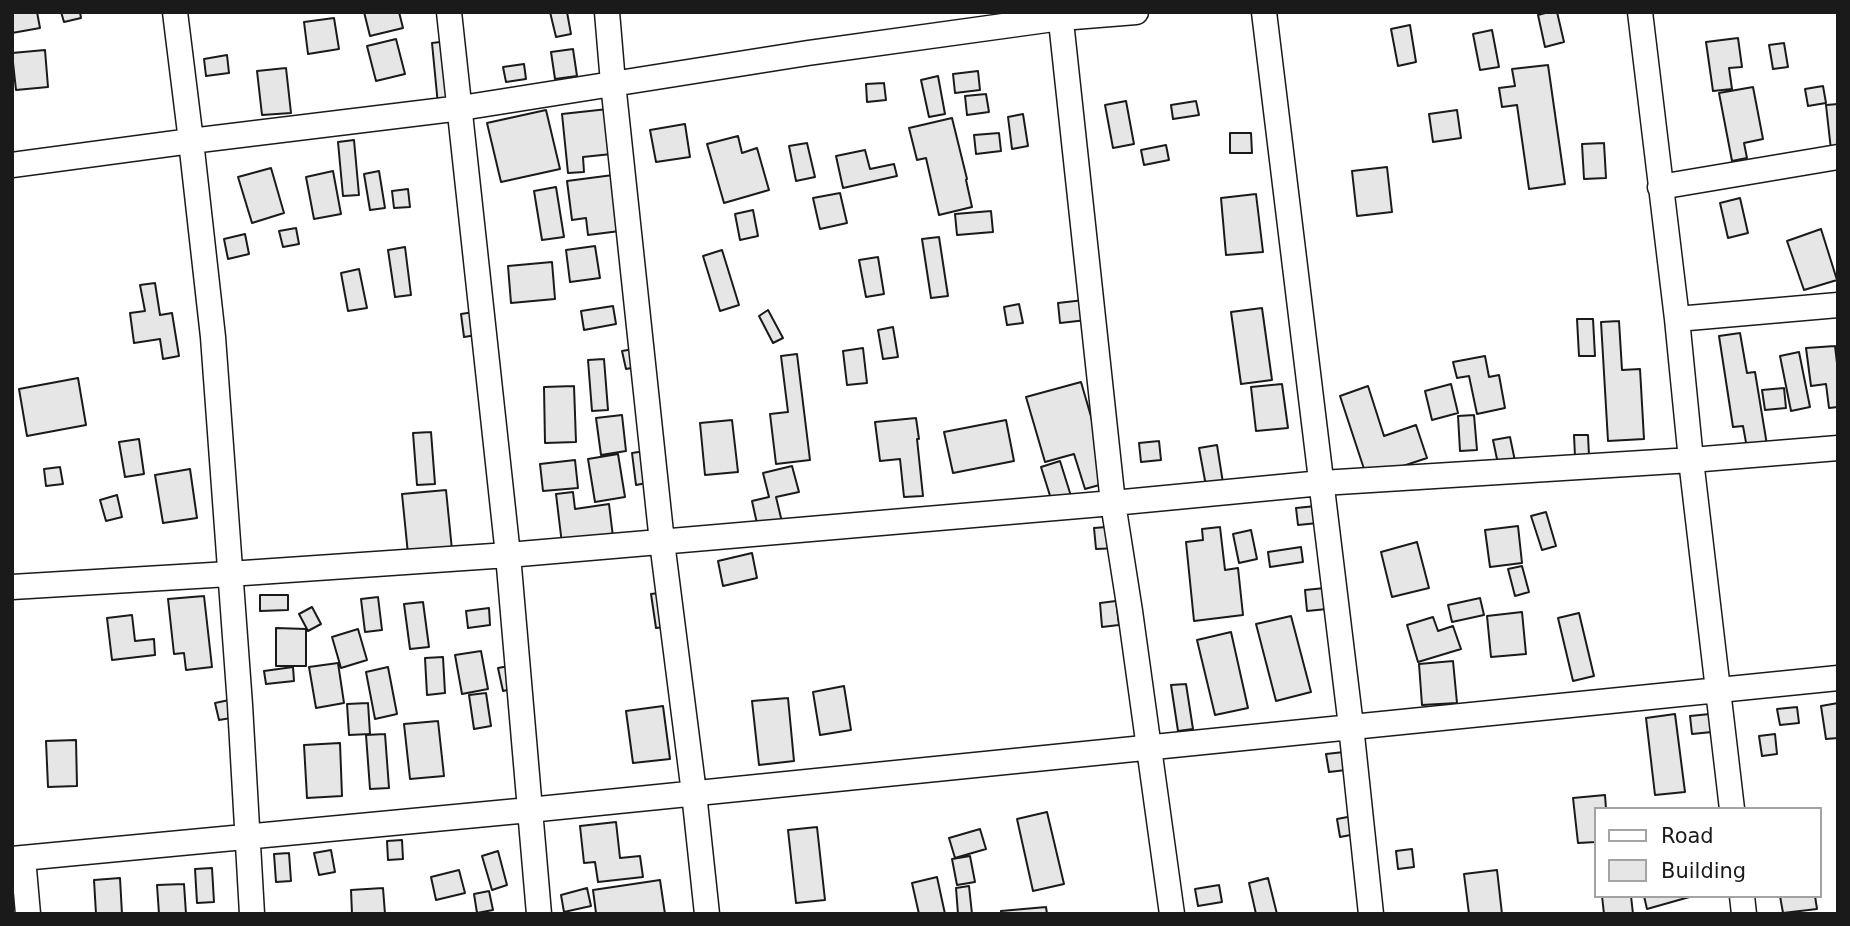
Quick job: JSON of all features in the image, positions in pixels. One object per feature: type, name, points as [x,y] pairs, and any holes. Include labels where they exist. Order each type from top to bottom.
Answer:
[{"type":"street","points":[[175,12],[213,337],[252,914]]},
{"type":"street","points":[[449,12],[508,555],[539,914]]},
{"type":"street","points":[[607,12],[662,542],[707,914]]},
{"type":"street","points":[[12,165],[461,108],[1061,15],[1136,12]]},
{"type":"street","points":[[1264,12],[1352,726],[1371,914]]},
{"type":"street","points":[[1640,12],[1732,807]]},
{"type":"street","points":[[1061,15],[1114,503],[1172,914]]},
{"type":"street","points":[[1660,187],[1838,157]]},
{"type":"street","points":[[1677,319],[1838,304]]},
{"type":"street","points":[[12,587],[508,555],[1322,483],[1838,448]]},
{"type":"street","points":[[28,914],[18,858],[529,810],[1838,678]]},
{"type":"building","points":[[12,12],[37,12],[40,28],[12,33]]},
{"type":"building","points":[[61,12],[80,12],[81,18],[64,22]]},
{"type":"building","points":[[364,12],[399,12],[403,28],[370,36]]},
{"type":"building","points":[[550,12],[567,12],[571,34],[556,37]]},
{"type":"building","points":[[1557,12],[1564,42],[1545,47],[1538,15]]},
{"type":"building","points":[[334,18],[339,49],[308,54],[304,22]]},
{"type":"building","points":[[1410,25],[1416,62],[1398,66],[1391,29]]},
{"type":"building","points":[[1492,30],[1499,67],[1480,70],[1473,34]]},
{"type":"building","points":[[1738,38],[1742,67],[1729,68],[1732,89],[1713,91],[1706,42]]},
{"type":"building","points":[[396,39],[405,74],[376,81],[367,46]]},
{"type":"building","points":[[456,40],[462,103],[438,105],[432,43]]},
{"type":"building","points":[[1784,43],[1788,67],[1773,69],[1769,45]]},
{"type":"building","points":[[573,49],[577,76],[555,79],[551,52]]},
{"type":"building","points":[[45,50],[48,87],[16,90],[12,53]]},
{"type":"building","points":[[227,55],[229,73],[206,76],[204,59]]},
{"type":"building","points":[[524,64],[526,79],[506,82],[503,67]]},
{"type":"building","points":[[1548,65],[1565,184],[1529,189],[1517,105],[1502,107],[1499,88],[1515,86],[1512,69]]},
{"type":"building","points":[[286,68],[291,113],[262,115],[257,71]]},
{"type":"building","points":[[978,71],[980,90],[955,93],[953,74]]},
{"type":"building","points":[[938,76],[945,114],[929,117],[921,80]]},
{"type":"building","points":[[884,83],[886,100],[867,102],[866,84]]},
{"type":"building","points":[[1823,86],[1826,103],[1808,106],[1805,89]]},
{"type":"building","points":[[1753,87],[1763,139],[1744,143],[1747,158],[1732,161],[1719,93]]},
{"type":"building","points":[[986,94],[989,112],[967,115],[965,96]]},
{"type":"building","points":[[1126,101],[1134,144],[1113,148],[1105,105]]},
{"type":"building","points":[[1196,101],[1199,115],[1173,119],[1171,105]]},
{"type":"building","points":[[1838,104],[1838,150],[1831,150],[1826,105]]},
{"type":"building","points":[[617,108],[621,153],[583,157],[584,172],[568,173],[562,114]]},
{"type":"building","points":[[546,110],[560,169],[501,182],[487,123]]},
{"type":"building","points":[[1457,110],[1461,138],[1433,142],[1429,114]]},
{"type":"building","points":[[1023,114],[1028,146],[1012,149],[1008,117]]},
{"type":"building","points":[[952,118],[972,207],[939,215],[926,158],[917,160],[909,128]]},
{"type":"building","points":[[685,124],[690,157],[656,162],[650,130]]},
{"type":"building","points":[[999,133],[1001,151],[976,154],[974,135]]},
{"type":"building","points":[[1230,133],[1251,133],[1252,153],[1230,153]]},
{"type":"building","points":[[738,136],[742,153],[757,148],[769,190],[724,203],[707,144]]},
{"type":"building","points":[[354,140],[359,195],[343,196],[338,142]]},
{"type":"building","points":[[807,143],[815,177],[796,181],[789,146]]},
{"type":"building","points":[[1604,143],[1606,178],[1584,179],[1582,144]]},
{"type":"building","points":[[1166,145],[1169,160],[1144,165],[1141,150]]},
{"type":"building","points":[[865,150],[870,169],[894,164],[897,176],[843,188],[836,156]]},
{"type":"building","points":[[1387,167],[1392,212],[1357,216],[1352,171]]},
{"type":"building","points":[[271,168],[284,213],[252,223],[238,177]]},
{"type":"building","points":[[333,171],[341,214],[314,219],[306,177]]},
{"type":"building","points":[[379,171],[385,208],[370,210],[364,174]]},
{"type":"building","points":[[613,175],[620,231],[588,235],[586,218],[572,220],[567,181]]},
{"type":"building","points":[[556,187],[564,237],[542,240],[534,191]]},
{"type":"building","points":[[408,189],[410,207],[394,208],[392,191]]},
{"type":"building","points":[[840,193],[847,223],[820,229],[813,198]]},
{"type":"building","points":[[1256,194],[1263,252],[1226,255],[1221,198]]},
{"type":"building","points":[[1740,198],[1748,233],[1728,238],[1720,203]]},
{"type":"building","points":[[753,210],[758,236],[740,240],[735,214]]},
{"type":"building","points":[[991,211],[993,232],[957,235],[955,214]]},
{"type":"building","points":[[296,228],[299,244],[283,247],[279,231]]},
{"type":"building","points":[[1821,229],[1837,280],[1804,290],[1787,241]]},
{"type":"building","points":[[245,234],[249,254],[228,259],[224,239]]},
{"type":"building","points":[[939,237],[948,296],[931,298],[922,239]]},
{"type":"building","points":[[595,246],[600,278],[570,282],[566,250]]},
{"type":"building","points":[[405,247],[411,295],[395,297],[388,250]]},
{"type":"building","points":[[722,250],[739,305],[720,311],[703,256]]},
{"type":"building","points":[[878,257],[884,294],[866,297],[859,260]]},
{"type":"building","points":[[552,262],[555,299],[511,303],[508,266]]},
{"type":"building","points":[[359,269],[367,308],[348,311],[341,273]]},
{"type":"building","points":[[155,283],[160,315],[172,313],[179,356],[163,359],[160,339],[134,343],[130,313],[145,311],[140,285]]},
{"type":"building","points":[[1084,300],[1087,320],[1060,323],[1058,303]]},
{"type":"building","points":[[1019,304],[1023,323],[1007,325],[1004,307]]},
{"type":"building","points":[[613,306],[616,324],[584,330],[581,311]]},
{"type":"building","points":[[1262,308],[1272,380],[1241,384],[1231,312]]},
{"type":"building","points":[[768,310],[783,338],[773,343],[759,316]]},
{"type":"building","points":[[480,311],[483,334],[464,337],[461,314]]},
{"type":"building","points":[[1577,319],[1593,319],[1595,356],[1579,356]]},
{"type":"building","points":[[1619,321],[1622,370],[1640,369],[1644,439],[1608,441],[1601,322]]},
{"type":"building","points":[[893,327],[898,357],[883,359],[878,330]]},
{"type":"building","points":[[1740,333],[1747,373],[1755,372],[1767,445],[1747,448],[1743,426],[1733,427],[1719,336]]},
{"type":"building","points":[[1835,346],[1838,407],[1829,408],[1826,384],[1811,386],[1806,348]]},
{"type":"building","points":[[639,348],[643,366],[626,369],[622,351]]},
{"type":"building","points":[[863,348],[867,383],[847,385],[843,351]]},
{"type":"building","points":[[1799,352],[1810,407],[1791,411],[1780,356]]},
{"type":"building","points":[[797,354],[810,460],[776,464],[770,414],[788,412],[781,356]]},
{"type":"building","points":[[1485,356],[1489,377],[1499,375],[1505,408],[1477,414],[1469,376],[1457,378],[1453,362]]},
{"type":"building","points":[[604,359],[608,410],[592,411],[588,360]]},
{"type":"building","points":[[78,378],[86,425],[27,436],[19,389]]},
{"type":"building","points":[[1081,382],[1110,482],[1085,489],[1074,454],[1045,462],[1026,397]]},
{"type":"building","points":[[1282,384],[1288,428],[1256,431],[1251,387]]},
{"type":"building","points":[[1451,384],[1458,413],[1432,420],[1425,391]]},
{"type":"building","points":[[574,386],[576,442],[545,443],[544,387]]},
{"type":"building","points":[[1368,386],[1384,436],[1416,425],[1427,458],[1367,478],[1340,396]]},
{"type":"building","points":[[1784,388],[1786,408],[1765,410],[1762,390]]},
{"type":"building","points":[[622,415],[626,451],[601,455],[596,418]]},
{"type":"building","points":[[1474,415],[1477,450],[1460,451],[1458,416]]},
{"type":"building","points":[[916,418],[923,496],[904,497],[900,459],[880,461],[875,422]]},
{"type":"building","points":[[732,420],[738,472],[705,475],[700,423]]},
{"type":"building","points":[[1006,420],[1014,461],[953,473],[944,432]]},
{"type":"building","points":[[431,432],[435,484],[417,485],[413,433]]},
{"type":"building","points":[[1574,435],[1588,435],[1589,456],[1575,457]]},
{"type":"building","points":[[1510,437],[1515,461],[1498,464],[1493,440]]},
{"type":"building","points":[[139,439],[144,474],[125,477],[119,442]]},
{"type":"building","points":[[1159,441],[1161,460],[1141,462],[1139,443]]},
{"type":"building","points":[[1217,445],[1223,483],[1206,486],[1199,448]]},
{"type":"building","points":[[652,450],[657,481],[636,485],[632,453]]},
{"type":"building","points":[[618,454],[625,497],[595,502],[588,459]]},
{"type":"building","points":[[575,460],[578,488],[543,491],[540,464]]},
{"type":"building","points":[[1060,461],[1071,496],[1052,502],[1041,467]]},
{"type":"building","points":[[792,466],[799,492],[776,497],[782,522],[758,528],[752,501],[769,497],[763,473]]},
{"type":"building","points":[[60,467],[63,484],[46,486],[44,469]]},
{"type":"building","points":[[190,469],[197,518],[163,523],[155,475]]},
{"type":"building","points":[[446,490],[452,550],[408,554],[402,494]]},
{"type":"building","points":[[573,492],[575,509],[609,504],[613,537],[562,544],[556,494]]},
{"type":"building","points":[[117,495],[122,517],[106,521],[100,500]]},
{"type":"building","points":[[1316,506],[1318,523],[1298,525],[1296,508]]},
{"type":"building","points":[[1546,512],[1556,546],[1542,550],[1531,516]]},
{"type":"building","points":[[1119,526],[1120,548],[1096,549],[1094,528]]},
{"type":"building","points":[[1518,526],[1522,563],[1490,567],[1485,530]]},
{"type":"building","points":[[1220,527],[1225,570],[1238,568],[1243,615],[1194,621],[1186,542],[1203,540],[1202,529]]},
{"type":"building","points":[[1251,530],[1257,559],[1239,563],[1233,534]]},
{"type":"building","points":[[1417,542],[1429,588],[1392,597],[1381,552]]},
{"type":"building","points":[[1301,547],[1303,562],[1270,567],[1268,552]]},
{"type":"building","points":[[752,553],[757,578],[723,586],[718,561]]},
{"type":"building","points":[[1522,566],[1529,592],[1515,596],[1508,569]]},
{"type":"building","points":[[1325,588],[1327,609],[1307,611],[1305,590]]},
{"type":"building","points":[[667,592],[672,626],[656,628],[651,594]]},
{"type":"building","points":[[260,595],[288,595],[288,610],[260,611]]},
{"type":"building","points":[[204,596],[212,667],[186,670],[184,653],[174,654],[168,599]]},
{"type":"building","points":[[378,597],[382,630],[365,632],[361,599]]},
{"type":"building","points":[[1480,598],[1484,615],[1452,622],[1448,605]]},
{"type":"building","points":[[1116,601],[1119,625],[1102,627],[1100,603]]},
{"type":"building","points":[[423,602],[429,647],[410,649],[404,604]]},
{"type":"building","points":[[312,607],[321,624],[308,631],[299,614]]},
{"type":"building","points":[[489,608],[490,625],[468,628],[466,611]]},
{"type":"building","points":[[1522,612],[1526,654],[1491,657],[1487,616]]},
{"type":"building","points":[[1579,613],[1594,676],[1573,681],[1558,618]]},
{"type":"building","points":[[132,615],[135,641],[154,639],[155,655],[112,660],[107,618]]},
{"type":"building","points":[[1291,616],[1311,692],[1276,701],[1256,624]]},
{"type":"building","points":[[1433,617],[1438,631],[1453,626],[1461,649],[1418,662],[1407,625]]},
{"type":"building","points":[[276,628],[306,629],[306,666],[276,666]]},
{"type":"building","points":[[358,629],[367,660],[341,668],[332,637]]},
{"type":"building","points":[[1231,632],[1248,708],[1215,715],[1197,640]]},
{"type":"building","points":[[481,651],[488,689],[462,694],[455,655]]},
{"type":"building","points":[[443,657],[445,693],[427,695],[425,658]]},
{"type":"building","points":[[1453,661],[1457,703],[1422,705],[1419,664]]},
{"type":"building","points":[[338,663],[344,703],[316,708],[309,667]]},
{"type":"building","points":[[509,666],[515,688],[503,691],[498,668]]},
{"type":"building","points":[[293,667],[294,681],[266,684],[264,671]]},
{"type":"building","points":[[388,667],[397,714],[375,719],[366,672]]},
{"type":"building","points":[[1186,684],[1193,729],[1178,731],[1171,685]]},
{"type":"building","points":[[844,686],[851,730],[820,735],[813,692]]},
{"type":"building","points":[[486,693],[491,726],[474,729],[469,695]]},
{"type":"building","points":[[788,698],[794,761],[759,765],[752,701]]},
{"type":"building","points":[[234,699],[237,717],[219,720],[215,703]]},
{"type":"building","points":[[368,703],[370,734],[349,735],[347,704]]},
{"type":"building","points":[[1838,703],[1838,738],[1826,739],[1821,706]]},
{"type":"building","points":[[663,706],[670,759],[633,763],[626,711]]},
{"type":"building","points":[[1797,707],[1799,723],[1780,725],[1777,709]]},
{"type":"building","points":[[1720,713],[1722,731],[1692,734],[1690,716]]},
{"type":"building","points":[[1675,714],[1685,792],[1655,795],[1646,718]]},
{"type":"building","points":[[438,721],[444,776],[410,779],[404,724]]},
{"type":"building","points":[[385,734],[389,788],[370,789],[366,735]]},
{"type":"building","points":[[1775,734],[1777,754],[1762,756],[1759,736]]},
{"type":"building","points":[[76,740],[77,786],[48,787],[46,741]]},
{"type":"building","points":[[340,743],[342,796],[307,798],[304,745]]},
{"type":"building","points":[[1344,752],[1346,770],[1329,772],[1326,754]]},
{"type":"building","points":[[1605,795],[1606,807],[1594,807],[1594,842],[1578,843],[1573,798]]},
{"type":"building","points":[[1047,812],[1064,884],[1033,891],[1017,819]]},
{"type":"building","points":[[1353,816],[1356,834],[1340,837],[1337,819]]},
{"type":"building","points":[[616,822],[620,858],[640,856],[643,877],[598,882],[595,862],[584,863],[580,826]]},
{"type":"building","points":[[817,827],[825,900],[796,903],[788,830]]},
{"type":"building","points":[[980,829],[986,849],[955,858],[949,838]]},
{"type":"building","points":[[402,840],[403,859],[388,860],[387,841]]},
{"type":"building","points":[[1412,849],[1414,867],[1398,869],[1396,851]]},
{"type":"building","points":[[331,850],[335,872],[319,875],[314,853]]},
{"type":"building","points":[[498,851],[507,885],[492,890],[482,856]]},
{"type":"building","points":[[289,853],[291,881],[276,882],[274,854]]},
{"type":"building","points":[[970,856],[975,882],[957,885],[952,859]]},
{"type":"building","points":[[212,868],[214,902],[197,903],[195,869]]},
{"type":"building","points":[[459,870],[465,893],[436,900],[431,877]]},
{"type":"building","points":[[1497,870],[1502,914],[1469,914],[1464,874]]},
{"type":"building","points":[[937,877],[945,914],[919,914],[912,883]]},
{"type":"building","points":[[120,878],[122,914],[96,914],[94,880]]},
{"type":"building","points":[[1268,878],[1277,914],[1256,914],[1249,883]]},
{"type":"building","points":[[660,880],[665,914],[596,913],[593,890]]},
{"type":"building","points":[[184,884],[186,914],[159,914],[157,885]]},
{"type":"building","points":[[1219,885],[1222,902],[1198,906],[1195,889]]},
{"type":"building","points":[[969,886],[972,914],[958,914],[956,888]]},
{"type":"building","points":[[383,888],[385,914],[352,914],[351,890]]},
{"type":"building","points":[[587,888],[591,906],[564,912],[561,895]]},
{"type":"building","points":[[489,891],[493,910],[477,913],[474,894]]},
{"type":"building","points":[[1602,898],[1631,898],[1633,914],[1604,914]]},
{"type":"building","points":[[1644,898],[1686,898],[1647,909]]},
{"type":"building","points":[[1780,898],[1815,898],[1817,909],[1783,913]]},
{"type":"building","points":[[1046,907],[1047,914],[1001,914],[1001,911]]}]
